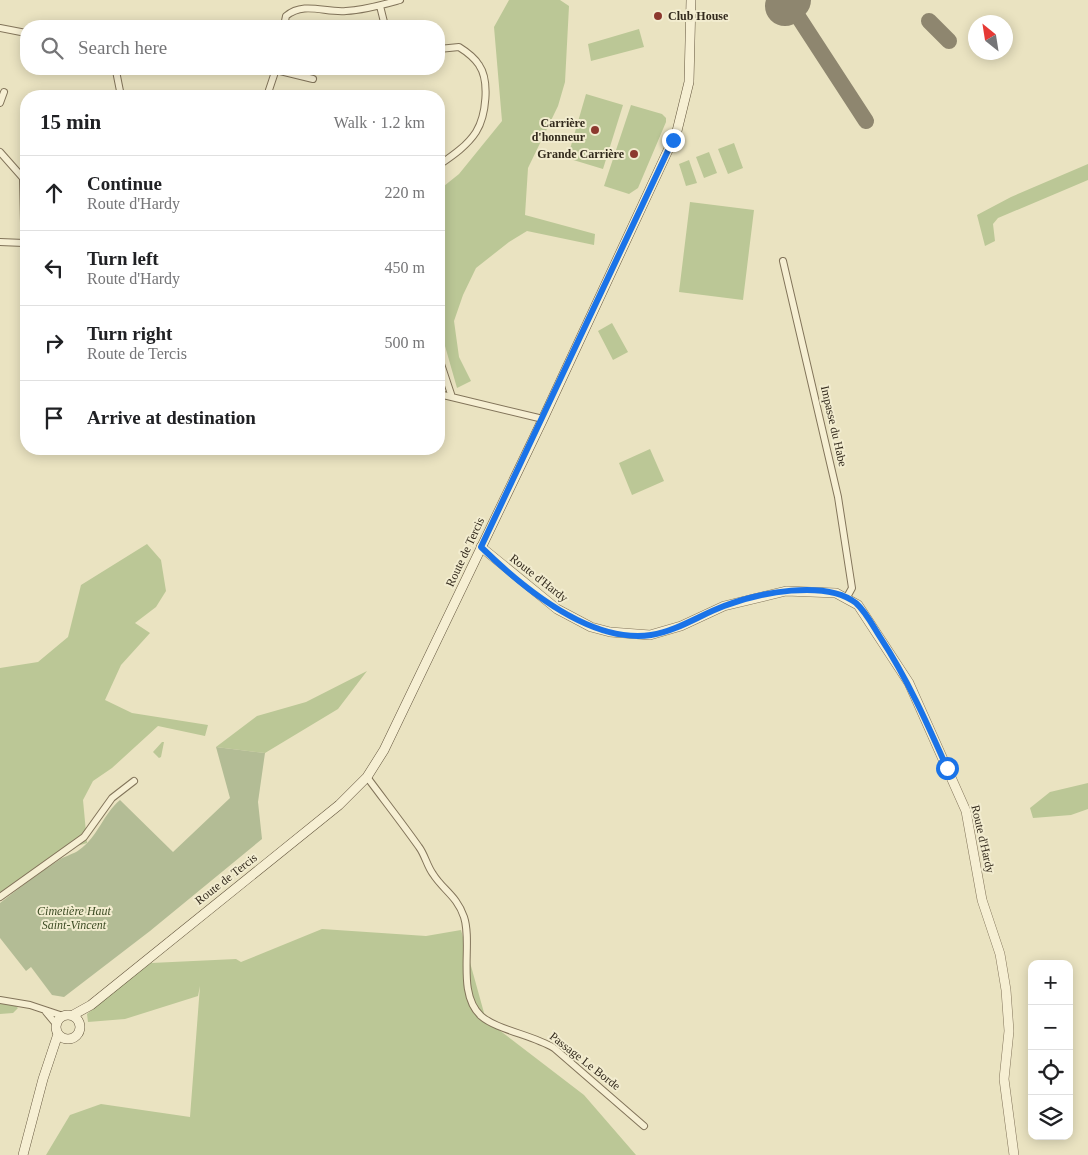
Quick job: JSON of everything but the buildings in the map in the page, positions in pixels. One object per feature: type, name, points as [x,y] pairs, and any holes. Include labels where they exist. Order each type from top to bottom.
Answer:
[{"type":"main road","name":"Route de Tercis","points":[[73,1015],[91,1005],[339,805],[367,777],[392,736],[677,132],[689,82],[691,0]]},
{"type":"main road","name":"Route d'Hardy","points":[[481,547],[551,604],[574,620],[591,627],[630,634],[650,635],[681,626],[724,606],[765,595],[811,591],[836,593],[847,597],[866,614],[909,683],[966,812],[984,908],[1000,954],[1006,990],[1009,1031],[1004,1079],[1014,1155]]},
{"type":"main road","name":"Route de Tercis","points":[[80,1022],[91,1005]]},
{"type":"main road","points":[[23,1155],[54,1050],[58,1034],[56,1024],[63,1016],[73,1015],[80,1022],[81,1027],[76,1036],[67,1039],[54,1050]]},
{"type":"main road","points":[[58,1034],[67,1039]]},
{"type":"street","points":[[285,20],[286,16],[301,7],[345,12],[380,6],[400,0]]},
{"type":"street","points":[[380,6],[384,20]]},
{"type":"street","points":[[0,28],[20,32]]},
{"type":"street","points":[[445,48],[459,46],[472,56],[481,66],[485,84],[484,110],[476,131],[460,150],[445,161]]},
{"type":"street","points":[[117,75],[120,90]]},
{"type":"street","points":[[269,90],[274,75]]},
{"type":"street","points":[[301,75],[313,78]]},
{"type":"street","points":[[0,103],[4,92]]},
{"type":"street","points":[[0,152],[20,174]]},
{"type":"street","points":[[0,242],[20,243]]},
{"type":"street","name":"Impasse du Habe","points":[[783,261],[838,497],[852,588],[847,597]]},
{"type":"street","points":[[445,376],[452,397]]},
{"type":"street","points":[[445,395],[543,419]]},
{"type":"street","name":"Passage Le Borde","points":[[367,777],[420,849],[433,875],[455,898],[467,929],[465,972],[473,1002],[481,1015],[497,1024],[540,1040],[554,1048],[644,1126]]},
{"type":"street","points":[[0,897],[84,837],[112,798],[134,781]]},
{"type":"street","points":[[0,1000],[30,1005],[46,1012],[63,1016]]},
{"type":"street","points":[[46,1012],[56,1024]]},
{"type":"green space","points":[[509,0],[560,0],[569,6],[565,82],[558,106],[528,168],[525,215],[595,234],[594,245],[527,231],[509,242],[476,268],[463,295],[454,321],[459,357],[471,381],[457,388],[445,346],[445,185],[459,174],[502,121],[494,27]]},
{"type":"green space","points":[[639,29],[644,47],[591,61],[588,44]]},
{"type":"green space","name":"Carrière d'honneur","points":[[586,94],[623,105],[603,169],[570,159],[568,156]]},
{"type":"green space","name":"Grande Carrière","points":[[631,105],[662,114],[666,118],[666,122],[638,188],[629,194],[604,186]]},
{"type":"green space","points":[[734,143],[743,168],[728,174],[718,149]]},
{"type":"green space","points":[[709,152],[717,173],[704,178],[696,157]]},
{"type":"green space","points":[[689,160],[697,183],[686,186],[679,164]]},
{"type":"green space","points":[[1088,164],[1088,180],[998,218],[993,224],[995,241],[985,246],[977,215],[1011,197]]},
{"type":"green space","points":[[690,202],[754,210],[743,300],[679,292]]},
{"type":"green space","points":[[612,323],[628,352],[613,360],[598,331]]},
{"type":"green space","points":[[650,449],[664,481],[632,495],[619,463]]},
{"type":"green space","points":[[147,544],[161,560],[166,591],[156,607],[135,623],[150,633],[121,665],[105,700],[132,713],[208,725],[205,736],[158,726],[112,768],[93,781],[83,800],[87,843],[64,850],[0,897],[0,668],[38,662],[68,637],[81,585]]},
{"type":"green space","points":[[367,671],[338,709],[265,753],[216,747],[257,716],[306,702]]},
{"type":"green space","points":[[164,742],[161,757],[159,758],[153,752]]},
{"type":"green space","name":"Cimetière Haut Saint-Vincent","points":[[216,747],[265,753],[258,802],[262,839],[150,931],[64,997],[52,995],[31,967],[26,971],[0,938],[0,903],[52,865],[86,845],[109,812],[120,800],[173,852],[230,798]]},
{"type":"green space","points":[[1088,783],[1088,809],[1071,815],[1033,818],[1030,808],[1050,792]]},
{"type":"green space","points":[[322,929],[426,936],[461,930],[486,1020],[584,1095],[636,1155],[46,1155],[70,1115],[101,1104],[190,1117],[200,986],[198,996],[125,1019],[88,1022],[87,1014],[119,984],[151,963],[236,959],[241,962]]},
{"type":"green space","points":[[0,1002],[14,1004],[18,1008],[13,1013],[0,1014]]},
{"type":"taxiway","points":[[799,18],[866,121]]},
{"type":"taxiway","points":[[929,21],[949,41]]},
{"type":"runway","points":[[785,6],[791,0]]},
{"type":"place","name":"Club House","points":[[658,16]]},
{"type":"place","name":"Carrière d'honneur","points":[[595,130]]},
{"type":"place","name":"Grande Carrière","points":[[634,154]]},
{"type":"route","points":[[673,140],[481,547],[557,609],[574,620],[610,632],[650,635],[681,626],[724,606],[786,591],[836,593],[847,597],[866,614],[909,683],[947,768]]}]
